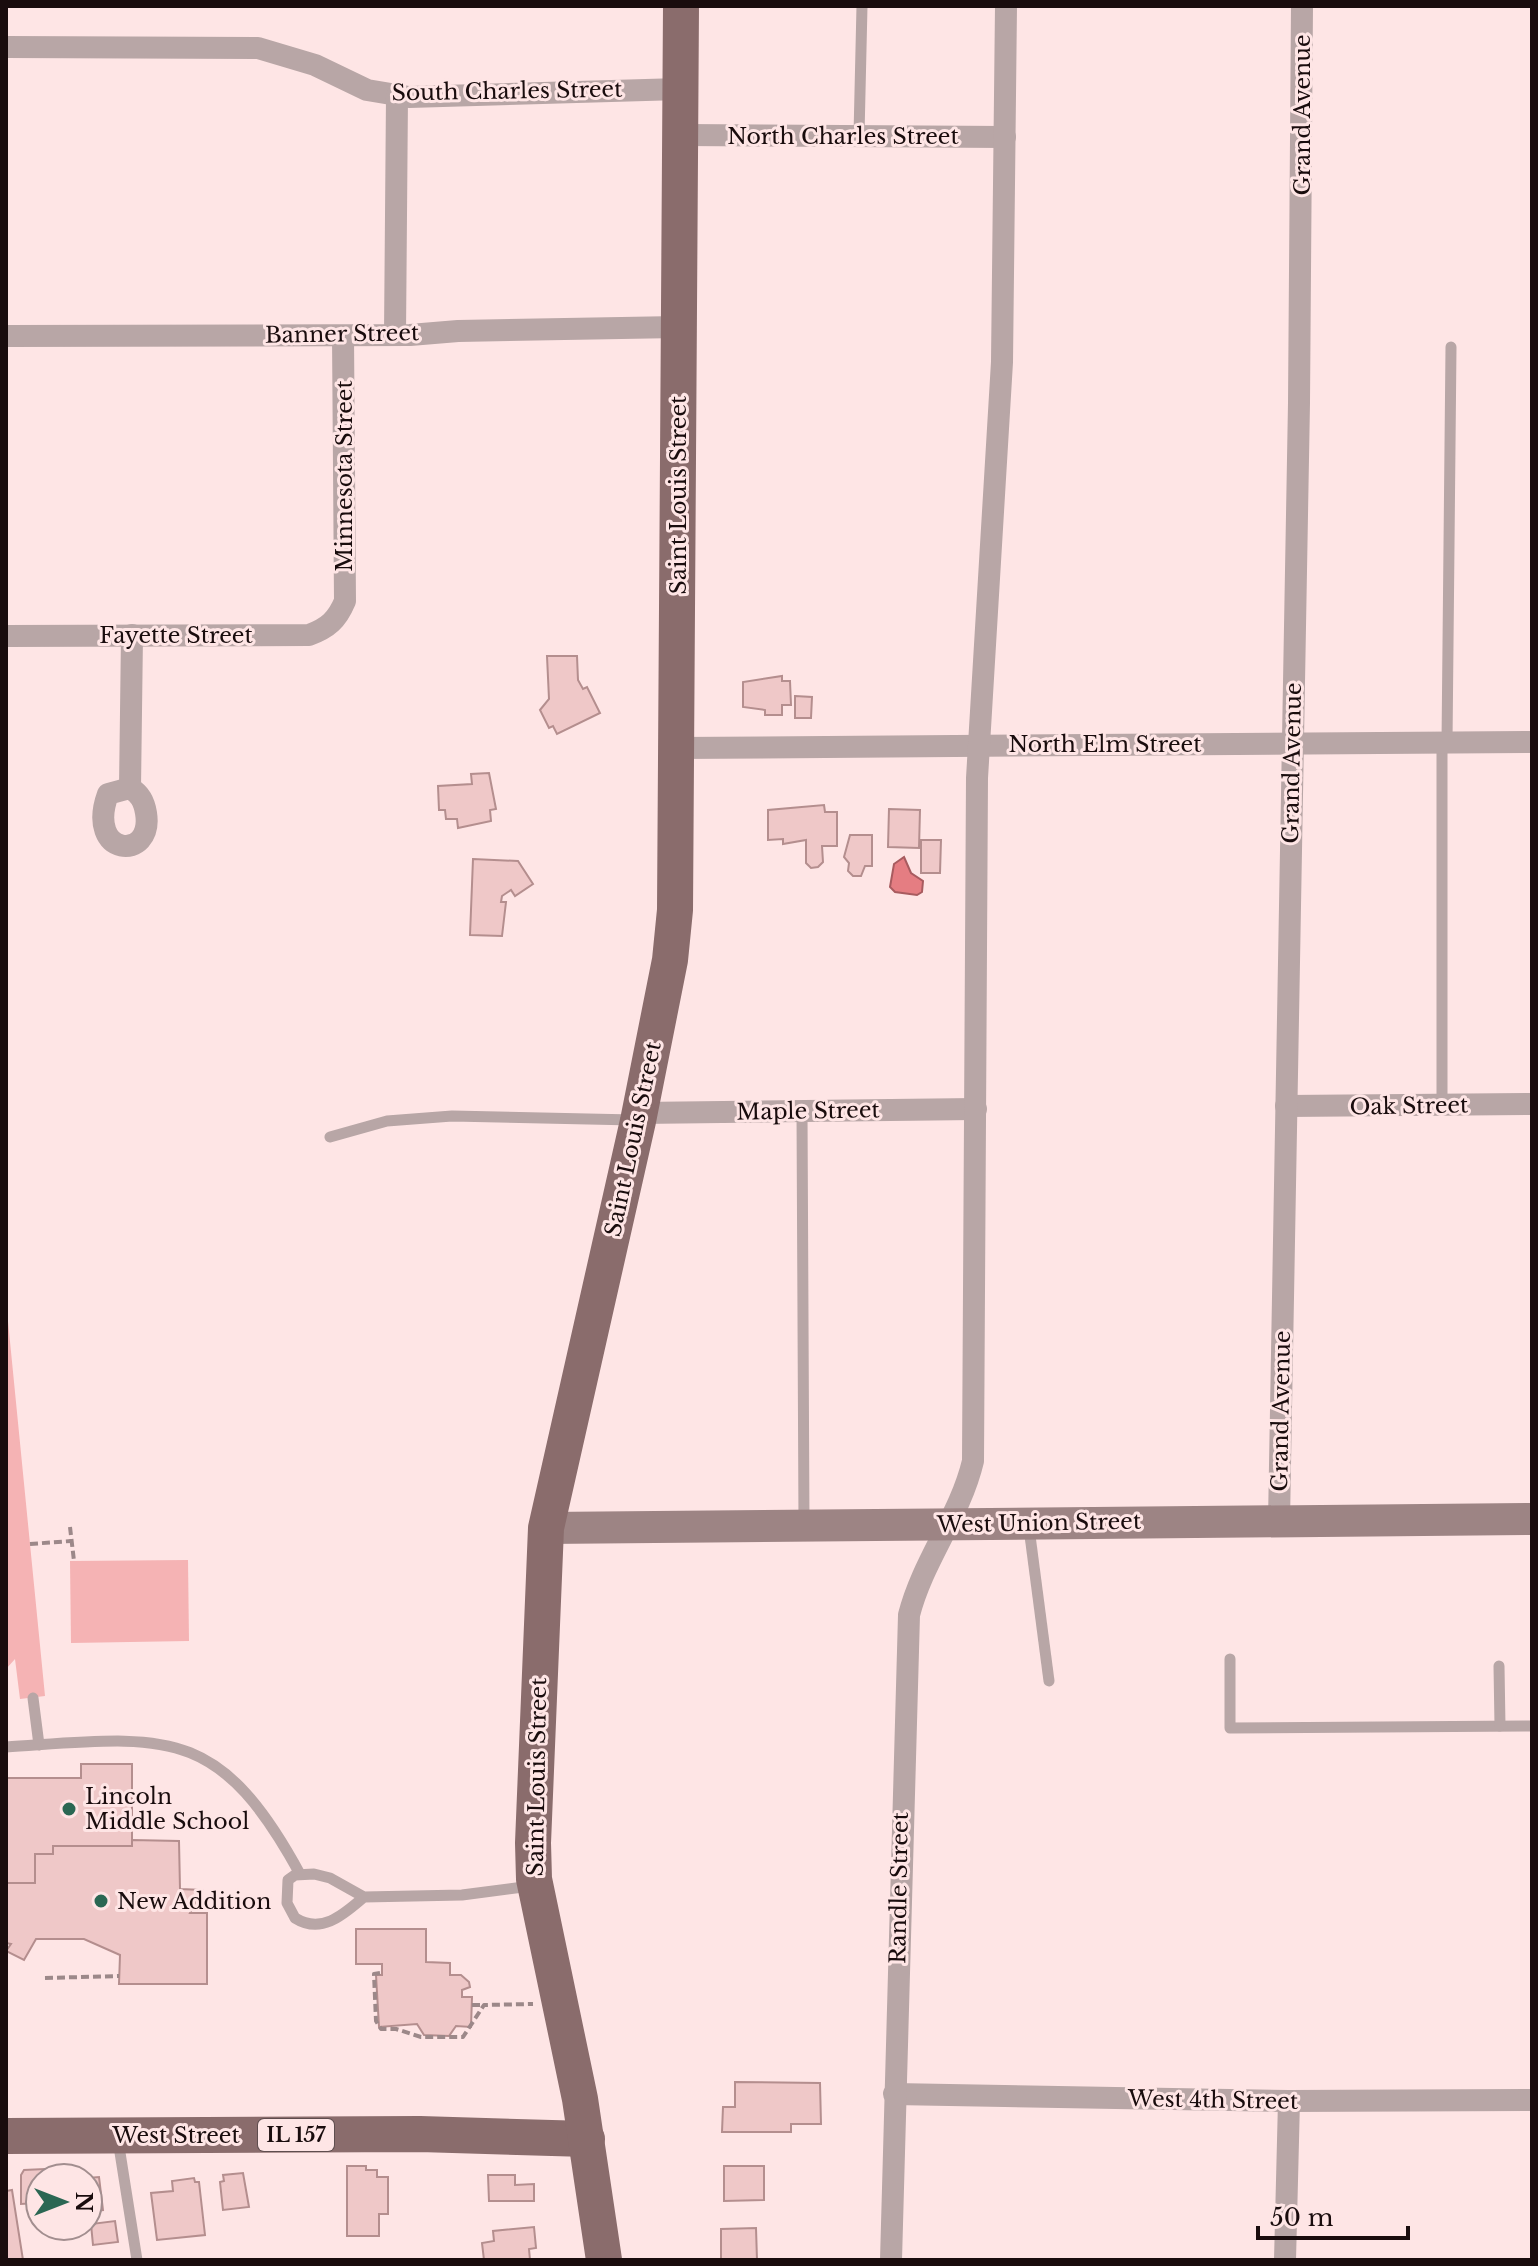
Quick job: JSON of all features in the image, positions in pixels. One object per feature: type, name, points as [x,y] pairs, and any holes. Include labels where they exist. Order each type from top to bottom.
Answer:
[{"type":"main road","name":"Saint Louis Street","points":[[604,2260],[587,2139],[536,1886],[533,1843],[546,1528],[639,1117],[673,927],[677,748],[681,6]]},
{"type":"main road","name":"West Street","points":[[6,2136],[420,2134],[587,2139]]},
{"type":"street","name":"Randle Street","points":[[891,2260],[909,1615],[918,1582],[967,1489],[973,1461],[978,744],[1002,362],[1006,6]]},
{"type":"street","name":"Grand Avenue","points":[[1279,1521],[1302,6]]},
{"type":"street","name":"South Charles Street","points":[[6,47],[258,48],[315,65],[367,90],[397,96],[680,89]]},
{"type":"street","points":[[395,335],[397,96]]},
{"type":"street","name":"North Charles Street","points":[[681,135],[1005,137]]},
{"type":"street","name":"Banner Street","points":[[6,336],[343,336],[678,327]]},
{"type":"street","name":"Minnesota Street","points":[[339,616],[345,601],[343,336]]},
{"type":"street","name":"Fayette Street","points":[[6,636],[309,635],[324,630],[339,616]]},
{"type":"street","points":[[130,788],[132,635]]},
{"type":"street","name":"North Elm Street","points":[[677,748],[1532,742]]},
{"type":"street","name":"Oak Street","points":[[1286,1106],[1532,1104]]},
{"type":"street","name":"Maple Street","points":[[639,1117],[976,1109]]},
{"type":"street","name":"West Union Street","points":[[546,1528],[1532,1519]]},
{"type":"street","name":"West 4th Street","points":[[894,2094],[1289,2101],[1532,2100]]},
{"type":"street","points":[[1285,2260],[1289,2101]]},
{"type":"lane","points":[[859,135],[862,6]]},
{"type":"lane","points":[[1442,1106],[1451,347]]},
{"type":"lane","points":[[802,1111],[804,1525]]},
{"type":"lane","points":[[330,1137],[387,1121],[452,1116],[639,1117]]},
{"type":"lane","points":[[1028,1523],[1041,1597],[1049,1681]]},
{"type":"lane","points":[[1230,1659],[1230,1728],[1532,1726]]},
{"type":"lane","points":[[1499,1666],[1500,1726]]},
{"type":"lane","points":[[33,1698],[39,1745]]},
{"type":"lane","points":[[6,1747],[155,1741],[185,1749],[226,1773],[253,1798],[300,1874]]},
{"type":"lane","points":[[364,1897],[333,1921],[317,1926],[304,1924],[295,1918],[286,1892],[288,1880],[300,1874],[330,1878],[364,1897],[462,1895],[536,1886]]},
{"type":"lane","points":[[117,2135],[137,2260]]},
{"type":"path","points":[[70,1527],[74,1561]]},
{"type":"path","points":[[30,1544],[71,1541]]},
{"type":"path","points":[[380,1973],[374,1974],[376,2021],[381,2029],[396,2029],[421,2037],[463,2037],[484,2005]]},
{"type":"path","points":[[45,1978],[119,1976]]},
{"type":"path","points":[[472,2005],[528,2005]]},
{"type":"shaded area","points":[[904,857],[911,873],[923,881],[922,892],[917,895],[895,892],[890,887],[894,864]]},
{"type":"shaded area","points":[[6,1301],[45,1696],[20,1699],[15,1659],[6,1669]]},
{"type":"shaded area","points":[[188,1560],[189,1641],[71,1643],[70,1561]]},
{"type":"building","points":[[547,656],[577,656],[578,680],[583,689],[587,687],[600,713],[557,734],[553,726],[549,728],[540,710],[549,699]]},
{"type":"building","points":[[782,676],[782,681],[790,681],[791,705],[782,705],[782,715],[765,715],[765,710],[743,707],[743,682]]},
{"type":"building","points":[[795,696],[812,697],[811,718],[795,718]]},
{"type":"building","points":[[489,773],[496,809],[490,810],[491,821],[458,828],[457,819],[446,819],[445,810],[439,810],[438,786],[472,784],[471,774]]},
{"type":"building","points":[[824,805],[825,812],[837,812],[837,846],[822,846],[823,862],[818,867],[811,868],[806,863],[806,840],[783,844],[783,839],[768,840],[768,810]]},
{"type":"building","points":[[889,809],[920,810],[919,848],[888,847]]},
{"type":"building","points":[[850,835],[872,835],[872,866],[865,866],[861,876],[853,876],[848,871],[849,863],[844,857]]},
{"type":"building","points":[[921,840],[941,840],[940,873],[921,873]]},
{"type":"building","points":[[473,859],[518,861],[533,884],[515,896],[511,890],[502,896],[501,902],[506,902],[502,936],[470,935]]},
{"type":"building","name":"Lincoln Middle School","points":[[81,1764],[132,1764],[132,1846],[53,1846],[53,1854],[35,1854],[35,1883],[6,1883],[6,1778],[81,1778]]},
{"type":"building","name":"New Addition","points":[[132,1840],[179,1841],[180,1889],[202,1890],[190,1913],[207,1913],[207,1984],[119,1984],[120,1955],[84,1939],[36,1939],[24,1960],[6,1951],[11,1944],[6,1943],[6,1883],[35,1883],[35,1854],[53,1854],[53,1846],[132,1846]]},
{"type":"building","points":[[356,1929],[426,1929],[426,1962],[450,1963],[450,1975],[461,1975],[469,1982],[470,1987],[462,1990],[462,1997],[472,1997],[471,2027],[456,2026],[449,2036],[424,2035],[417,2024],[379,2027],[376,1975],[382,1975],[382,1964],[356,1964]]},
{"type":"building","points":[[735,2082],[820,2083],[821,2124],[791,2124],[791,2132],[722,2132],[723,2107],[735,2107]]},
{"type":"building","points":[[347,2166],[366,2166],[366,2170],[377,2170],[377,2177],[388,2177],[388,2214],[379,2214],[379,2236],[347,2236]]},
{"type":"building","points":[[724,2166],[764,2166],[764,2200],[724,2201]]},
{"type":"building","points":[[24,2170],[24,2204],[21,2204],[21,2175]]},
{"type":"building","points":[[243,2173],[249,2207],[223,2210],[220,2182],[224,2181],[223,2175]]},
{"type":"building","points":[[488,2175],[515,2175],[515,2185],[534,2184],[534,2201],[489,2201]]},
{"type":"building","points":[[194,2178],[195,2182],[199,2182],[205,2235],[157,2240],[151,2193],[173,2191],[172,2181]]},
{"type":"building","points":[[12,2190],[23,2260],[6,2260],[6,2191]]},
{"type":"building","points":[[115,2221],[118,2242],[93,2245],[93,2242],[104,2242],[104,2222]]},
{"type":"building","points":[[534,2227],[536,2248],[529,2249],[530,2260],[484,2260],[482,2243],[494,2241],[493,2231]]},
{"type":"building","points":[[756,2228],[757,2260],[721,2260],[721,2229]]},
{"type":"place","name":"Lincoln Middle School","points":[[69,1809]]},
{"type":"place","name":"New Addition","points":[[101,1901]]}]
